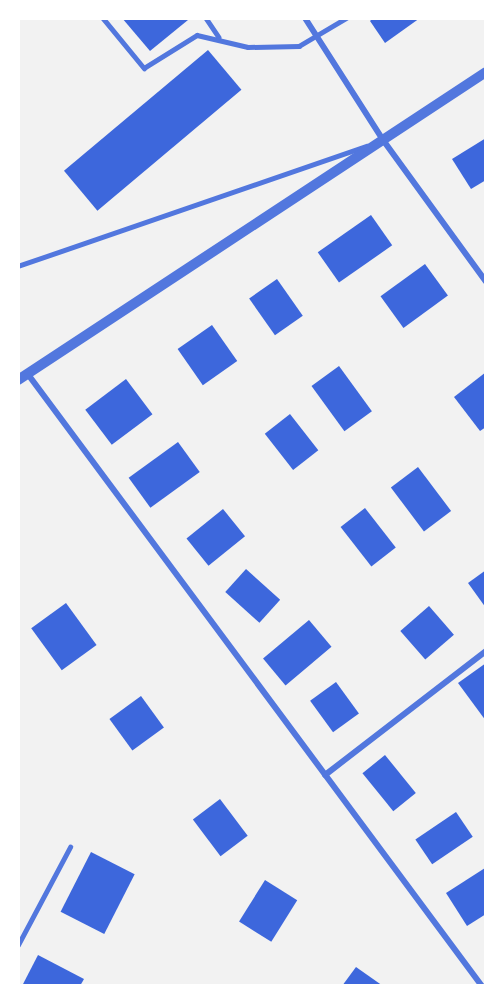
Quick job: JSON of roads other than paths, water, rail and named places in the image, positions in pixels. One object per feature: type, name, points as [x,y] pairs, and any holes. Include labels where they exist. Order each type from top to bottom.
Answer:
[{"type":"street","points":[[305,18],[383,140],[486,282]]},
{"type":"street","points":[[482,986],[23,376],[486,72]]},
{"type":"street","points":[[325,775],[486,651]]},
{"type":"lane","points":[[103,18],[144,68],[197,35],[219,36],[248,47],[299,46],[346,18]]},
{"type":"lane","points":[[206,18],[219,36]]},
{"type":"lane","points":[[18,266],[383,140]]},
{"type":"lane","points":[[18,945],[70,847]]}]
